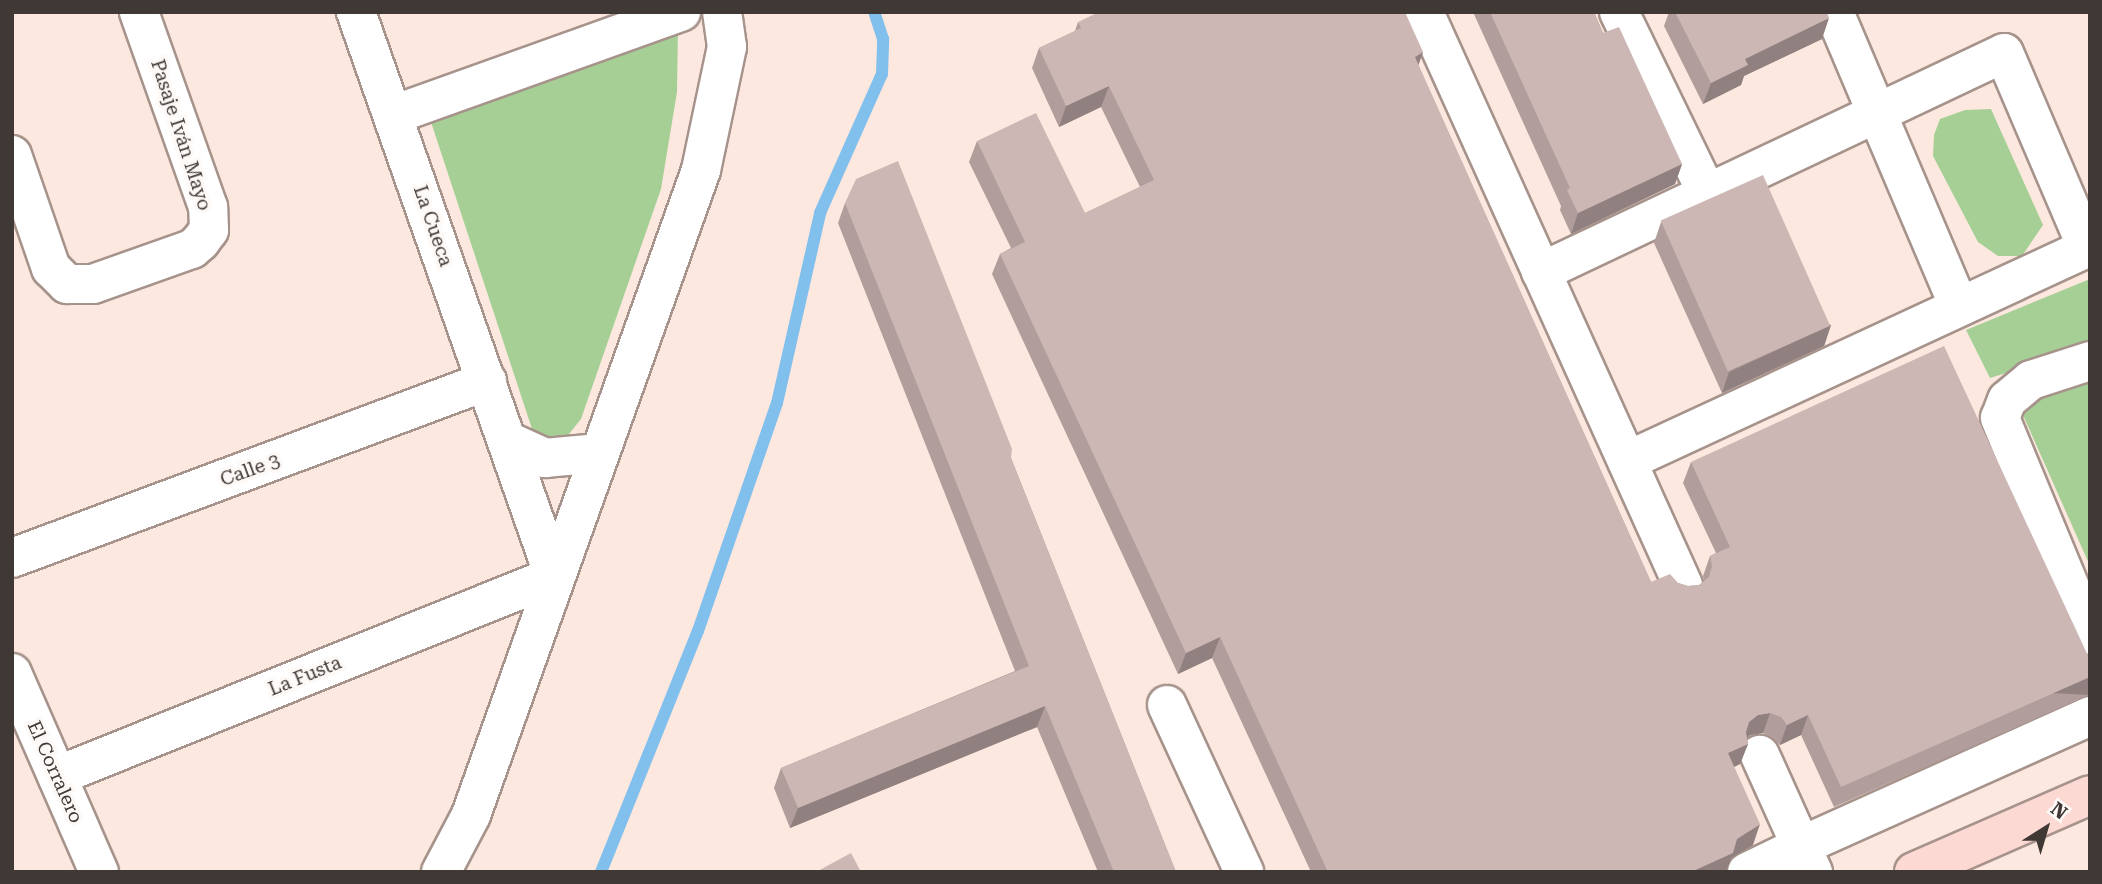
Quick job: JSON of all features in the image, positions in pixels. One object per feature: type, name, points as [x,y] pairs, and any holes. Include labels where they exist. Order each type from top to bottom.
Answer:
[{"type":"main road","points":[[1914,872],[2090,795]]},
{"type":"street","name":"Pasaje Iván Mayo","points":[[12,155],[51,268],[67,284],[93,285],[192,248],[209,230],[208,207],[139,12]]},
{"type":"street","name":"La Cueca","points":[[356,12],[554,576]]},
{"type":"street","points":[[393,115],[681,12]]},
{"type":"street","points":[[1424,12],[1683,585]]},
{"type":"street","points":[[1834,12],[1959,307]]},
{"type":"street","points":[[1625,14],[1707,193]]},
{"type":"street","points":[[440,871],[471,815],[701,170],[725,30]]},
{"type":"street","points":[[1541,272],[2004,52],[2087,247],[1627,461]]},
{"type":"street","points":[[2090,361],[2031,380],[2007,400],[2000,418],[2090,635]]},
{"type":"street","name":"Calle 3","points":[[12,558],[487,381]]},
{"type":"street","points":[[508,441],[545,458],[599,453]]},
{"type":"street","name":"La Fusta","points":[[57,776],[554,576]]},
{"type":"street","name":"El Corralero","points":[[12,673],[99,872]]},
{"type":"street","points":[[1167,705],[1244,872]]},
{"type":"street","points":[[1747,872],[1807,859],[2090,716]]},
{"type":"street","points":[[1760,755],[1807,859]]},
{"type":"green space","points":[[678,28],[677,92],[661,189],[581,419],[569,434],[551,444],[534,435],[429,116]]},
{"type":"green space","points":[[1991,109],[2043,225],[2022,256],[1998,256],[1978,242],[1933,156],[1934,135],[1940,119],[1965,110]]},
{"type":"green space","points":[[2090,279],[2090,347],[1990,378],[1966,330]]},
{"type":"green space","points":[[2090,379],[2090,566],[2023,415],[2026,401]]},
{"type":"building","points":[[1099,12],[1405,12],[1423,52],[1415,57],[1651,582],[1670,574],[1678,583],[1699,585],[1709,577],[1712,566],[1710,556],[1730,547],[1691,462],[1944,346],[2090,660],[2090,677],[1841,787],[1808,715],[1787,725],[1781,717],[1770,713],[1758,715],[1749,722],[1746,732],[1748,744],[1728,753],[1760,824],[1737,839],[1733,853],[1691,872],[1328,872],[1220,637],[1186,653],[1000,254],[1025,242],[977,141],[1036,113],[1085,213],[1154,180],[1109,86],[1066,106],[1039,48],[1081,28],[1078,22]]},
{"type":"building","points":[[1490,12],[1594,12],[1603,33],[1619,27],[1682,164],[1578,213],[1567,190],[1570,188]]},
{"type":"building","points":[[1675,12],[1827,12],[1829,18],[1745,59],[1748,65],[1711,83]]},
{"type":"building","points":[[898,161],[1012,449],[1011,458],[1176,872],[1114,872],[1045,706],[798,808],[781,768],[1029,666],[845,203],[856,179]]},
{"type":"building","points":[[1763,175],[1830,326],[1728,371],[1661,221]]},
{"type":"building","points":[[851,853],[861,872],[816,872]]},
{"type":"waterway","points":[[601,872],[698,631],[777,403],[820,213],[882,74],[883,39],[874,12]]}]
